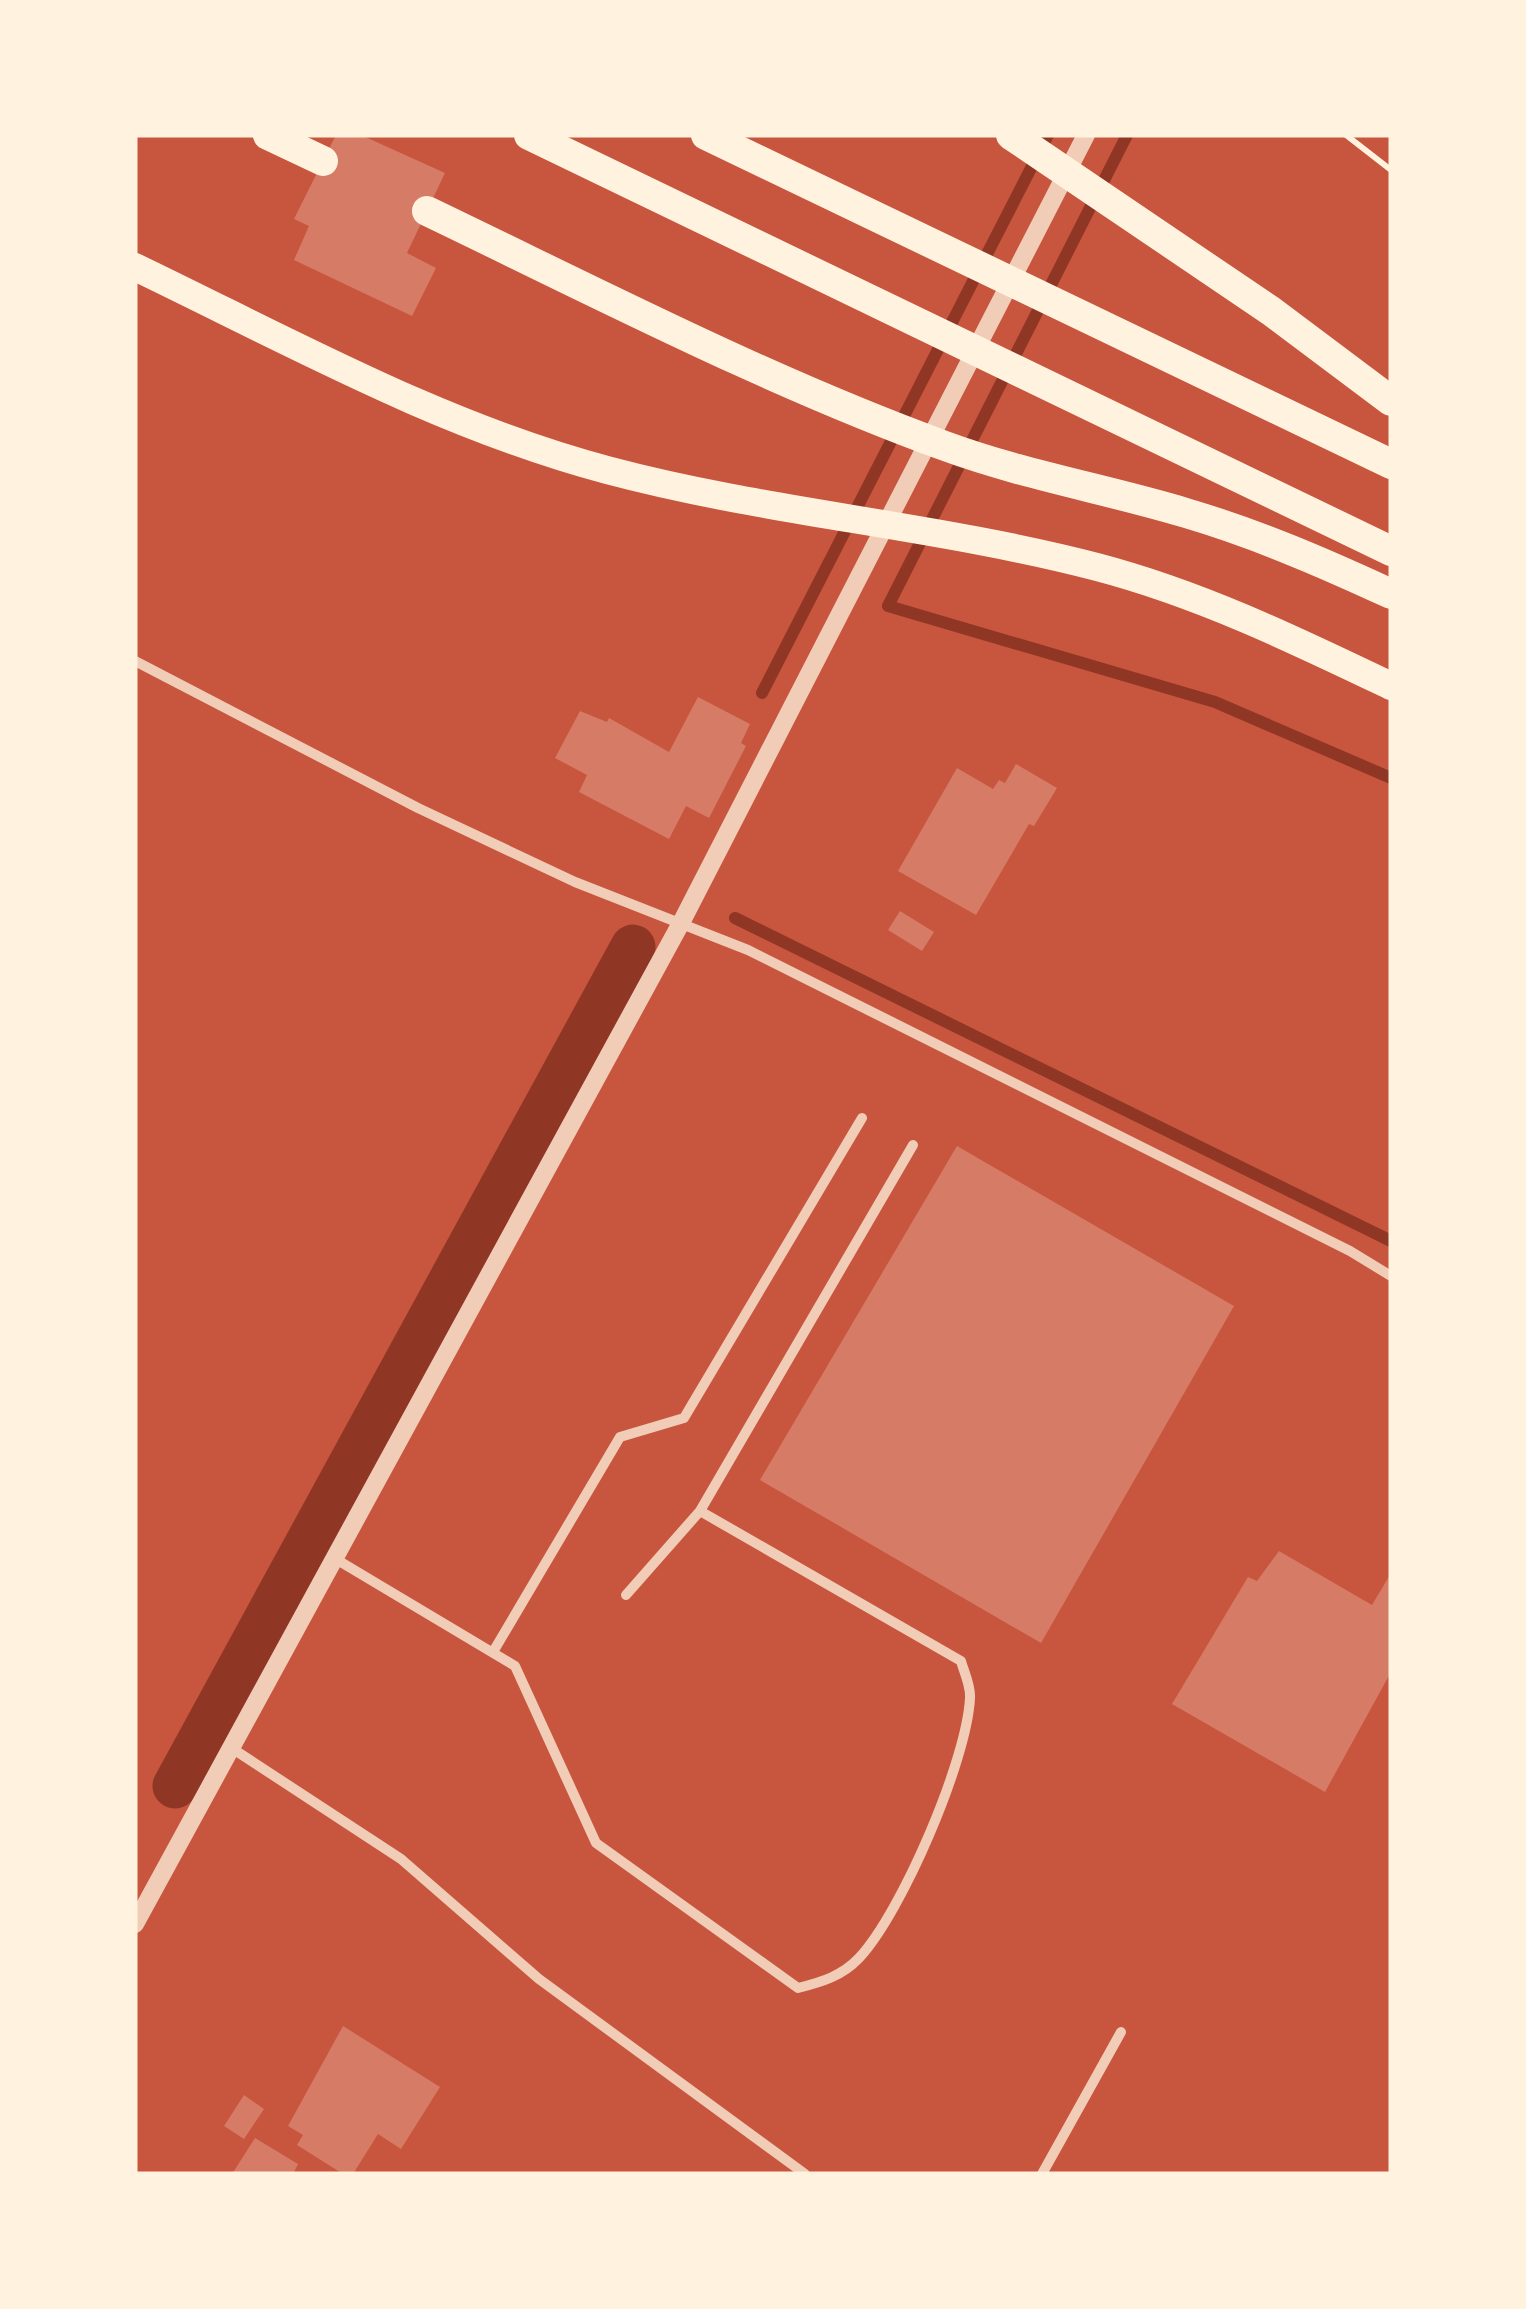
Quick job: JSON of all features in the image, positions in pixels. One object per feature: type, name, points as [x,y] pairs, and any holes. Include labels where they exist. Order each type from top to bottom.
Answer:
[{"type":"highway","points":[[268,135],[322,161]]},
{"type":"highway","points":[[529,135],[1391,551]]},
{"type":"highway","points":[[706,135],[1391,464]]},
{"type":"highway","points":[[1011,135],[1271,311],[1391,401]]},
{"type":"highway","points":[[427,211],[768,375],[896,428],[1026,474],[1188,514],[1326,564],[1391,594]]},
{"type":"highway","points":[[135,267],[361,376],[514,442],[644,479],[1017,548],[1138,578],[1246,617],[1391,686]]},
{"type":"street","points":[[135,1924],[682,923],[1086,135]]},
{"type":"street","points":[[135,660],[418,808],[576,882],[748,950],[1350,1251],[1391,1276]]},
{"type":"street","points":[[493,1652],[620,1437],[684,1418],[862,1118]]},
{"type":"street","points":[[626,1595],[700,1511],[912,1146]]},
{"type":"street","points":[[334,1558],[515,1666],[596,1843],[798,1988],[832,1980],[860,1957],[908,1878],[958,1767],[971,1694],[961,1661],[700,1511]]},
{"type":"street","points":[[230,1747],[401,1859],[540,1979],[806,2174]]},
{"type":"street","points":[[1042,2174],[1122,2032]]},
{"type":"path","points":[[1346,135],[1391,170]]},
{"type":"building","points":[[336,135],[361,135],[445,173],[407,253],[436,268],[412,316],[294,260],[309,226],[294,219]]},
{"type":"building","points":[[698,697],[750,724],[741,743],[746,746],[709,818],[686,806],[669,839],[579,792],[587,775],[555,758],[580,711],[607,722],[609,718],[669,752]]},
{"type":"building","points":[[1016,764],[1057,788],[1034,826],[1029,824],[976,915],[898,871],[957,768],[993,789],[999,780],[1005,783]]},
{"type":"building","points":[[900,911],[934,932],[922,951],[888,930]]},
{"type":"building","points":[[957,1146],[1234,1306],[1041,1643],[760,1480]]},
{"type":"building","points":[[1279,1551],[1372,1605],[1391,1573],[1391,1672],[1325,1792],[1172,1704],[1248,1577],[1257,1581]]},
{"type":"building","points":[[343,2026],[440,2087],[401,2149],[378,2134],[353,2174],[343,2174],[297,2145],[303,2135],[288,2126]]},
{"type":"building","points":[[244,2095],[264,2109],[244,2139],[224,2126]]},
{"type":"building","points":[[255,2138],[298,2164],[293,2174],[232,2174]]},
{"type":"waterway","points":[[762,693],[1048,135]]},
{"type":"waterway","points":[[1127,135],[888,606],[1215,702],[1391,778]]},
{"type":"waterway","points":[[735,918],[1391,1241]]},
{"type":"waterway","points":[[175,1786],[633,947]]}]
